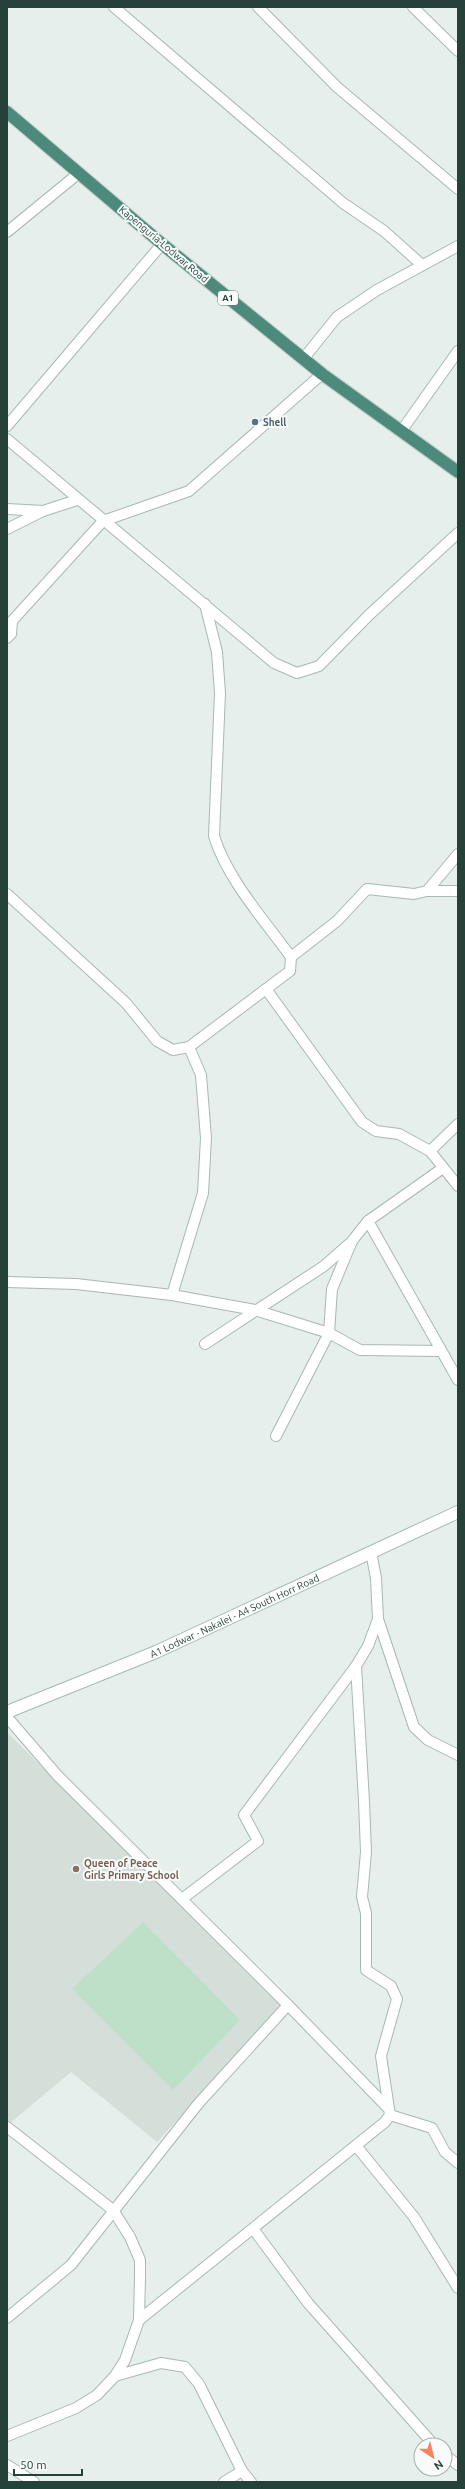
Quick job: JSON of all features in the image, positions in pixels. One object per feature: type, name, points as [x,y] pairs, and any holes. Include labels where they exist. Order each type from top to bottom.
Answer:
[{"type":"highway","name":"Kapenguria-Lodwar Road","points":[[7,112],[162,244],[322,374],[402,430],[458,472]]},
{"type":"main road","name":"A1 Lodwar - Nakalei - A4 South Horr Road","points":[[7,1712],[156,1652],[458,1512]]},
{"type":"street","points":[[114,7],[296,163],[344,203],[384,230],[422,265]]},
{"type":"street","points":[[258,7],[337,87],[458,189]]},
{"type":"street","points":[[413,7],[458,51]]},
{"type":"street","points":[[7,232],[79,173]]},
{"type":"street","points":[[7,426],[162,244]]},
{"type":"street","points":[[304,358],[337,317],[377,290],[458,246]]},
{"type":"street","points":[[402,430],[458,351]]},
{"type":"street","points":[[7,638],[11,634],[12,621],[103,521],[189,491],[322,374]]},
{"type":"street","points":[[7,439],[77,500],[205,604],[274,663],[297,673],[320,666],[369,615],[458,533]]},
{"type":"street","points":[[7,529],[43,511],[77,500]]},
{"type":"street","points":[[7,509],[43,511]]},
{"type":"street","points":[[7,894],[126,1003],[157,1041],[173,1050],[189,1047],[290,971],[291,957],[228,869],[219,852],[214,836],[220,693],[217,652],[205,604]]},
{"type":"street","points":[[427,891],[458,854]]},
{"type":"street","points":[[291,957],[337,921],[367,889],[414,894],[427,891],[458,891]]},
{"type":"street","points":[[266,989],[362,1122],[376,1131],[399,1134],[430,1151],[458,1186]]},
{"type":"street","points":[[172,1295],[203,1193],[206,1138],[202,1075],[189,1047]]},
{"type":"street","points":[[430,1151],[458,1124]]},
{"type":"street","points":[[205,1344],[324,1266],[352,1241],[368,1221],[443,1168]]},
{"type":"street","points":[[368,1221],[458,1380]]},
{"type":"street","points":[[276,1436],[329,1334],[332,1289],[352,1241]]},
{"type":"street","points":[[7,1282],[76,1284],[172,1295],[256,1310],[329,1334],[360,1350],[441,1351]]},
{"type":"street","points":[[371,1552],[376,1578],[378,1620],[414,1727],[428,1740],[458,1755]]},
{"type":"street","points":[[182,1899],[258,1842],[244,1815],[356,1666],[368,1646],[378,1620]]},
{"type":"street","points":[[139,2320],[254,2230],[385,2122],[389,2112],[381,2056],[397,1999],[392,1986],[366,1970],[366,1913],[362,1897],[366,1852],[356,1666]]},
{"type":"street","points":[[7,1717],[57,1775],[385,2102],[389,2112],[432,2128],[445,2152],[458,2163]]},
{"type":"street","points":[[7,2318],[71,2265],[198,2104],[288,2005]]},
{"type":"street","points":[[7,2127],[113,2210],[130,2237],[140,2260],[139,2320],[125,2360],[115,2376],[97,2395],[76,2408],[7,2436]]},
{"type":"street","points":[[356,2146],[414,2217],[458,2288]]},
{"type":"street","points":[[254,2230],[308,2303],[427,2437]]},
{"type":"street","points":[[115,2376],[160,2363],[185,2367],[199,2384],[242,2471],[250,2482]]},
{"type":"street","points":[[7,2465],[34,2482]]},
{"type":"street","points":[[224,2482],[242,2471]]},
{"type":"shaded area","name":"Queen of Peace Girls Primary School","points":[[7,1732],[282,2007],[157,2142],[71,2072],[9,2124],[7,2122]]},
{"type":"green space","points":[[143,1922],[240,2020],[173,2090],[72,1989]]},
{"type":"place","name":"Shell","points":[[255,422]]},
{"type":"place","name":"Queen of Peace Girls Primary School","points":[[76,1869]]}]
